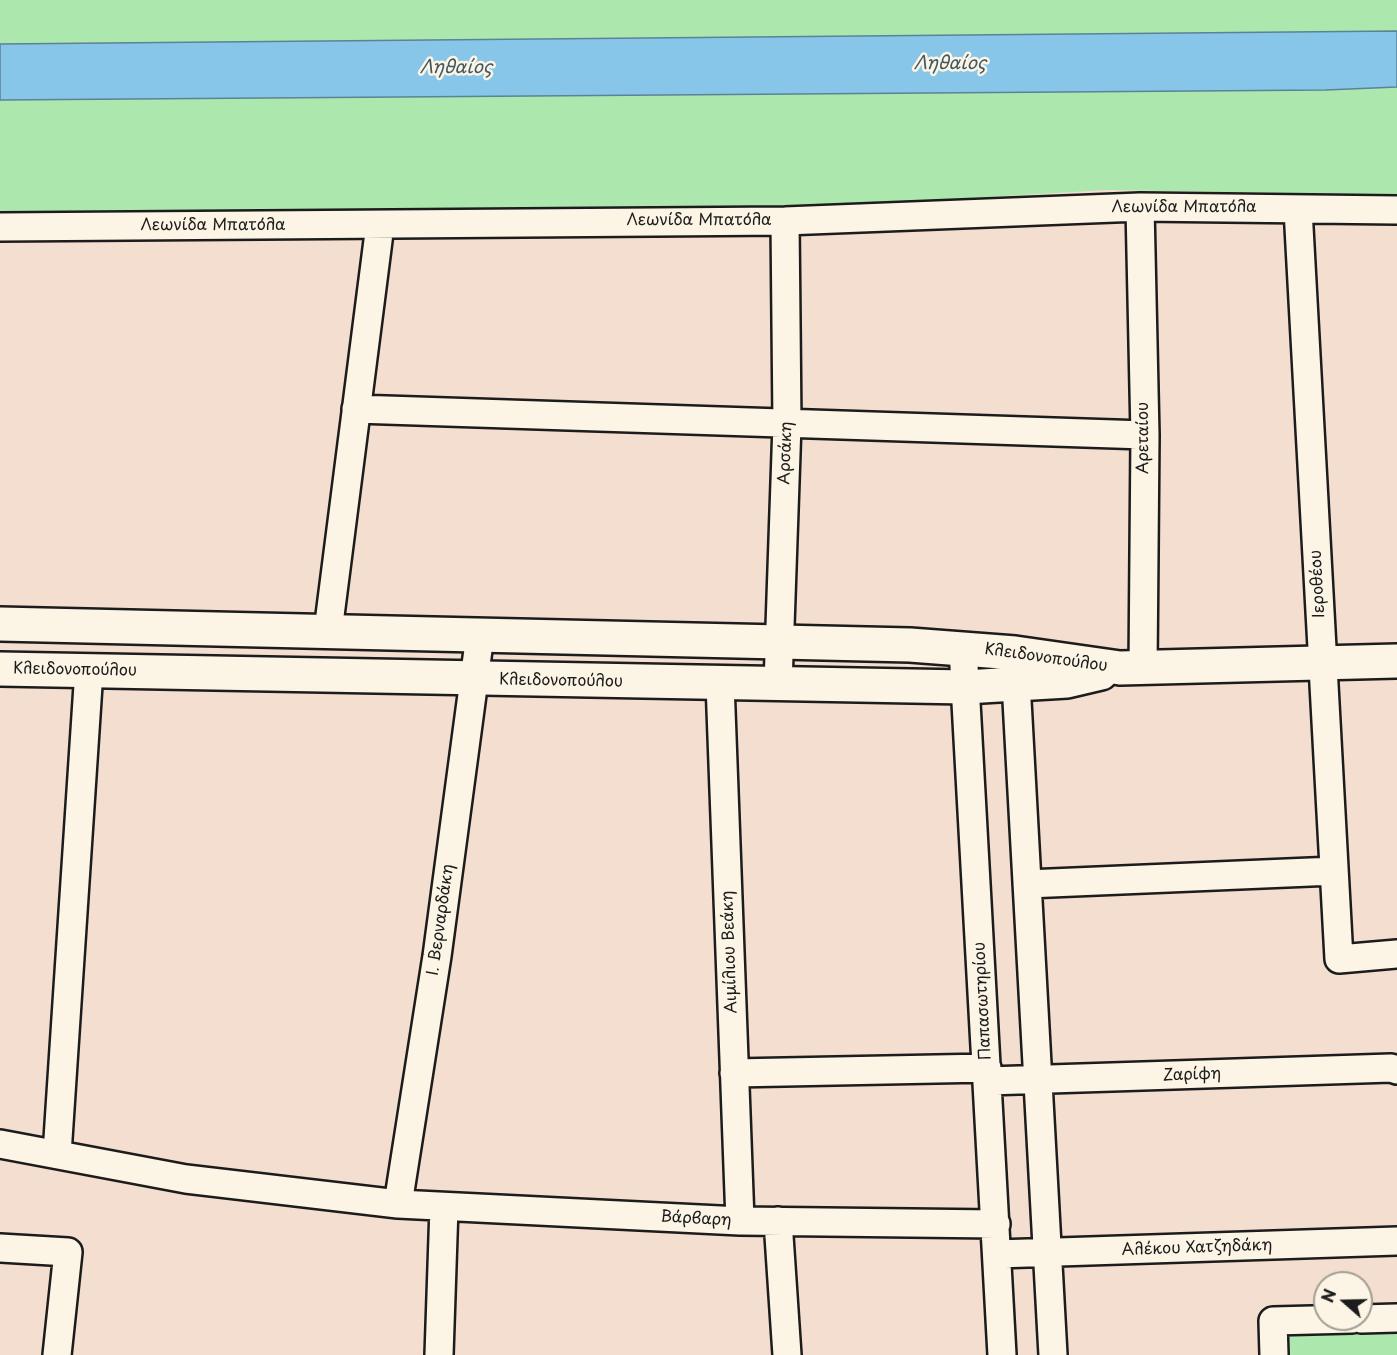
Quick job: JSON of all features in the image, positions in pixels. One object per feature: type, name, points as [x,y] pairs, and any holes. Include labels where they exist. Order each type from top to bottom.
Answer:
[{"type":"street","name":"Λεωνίδα Μπατόλα","points":[[0,227],[785,221],[1140,207],[1397,210]]},
{"type":"street","name":"Αρεταίου","points":[[1132,668],[1145,435],[1140,207]]},
{"type":"street","name":"Ιεροθέου","points":[[1298,209],[1339,959],[1397,954]]},
{"type":"street","name":"Αρσάκη","points":[[778,684],[787,424],[785,221]]},
{"type":"street","points":[[328,631],[380,225]]},
{"type":"street","points":[[356,410],[1145,435]]},
{"type":"street","name":"Κλειδονοπούλου","points":[[0,624],[779,641],[963,648],[1015,652],[1132,668],[1323,665],[1397,661]]},
{"type":"street","name":"Ι. Βερναρδάκη","points":[[398,1204],[437,956],[480,634]]},
{"type":"street","name":"Παπασωτηρίου","points":[[963,648],[1002,1355]]},
{"type":"street","points":[[1015,652],[1053,1355]]},
{"type":"street","name":"Κλειδονοπούλου","points":[[0,669],[474,680],[965,687],[1066,681],[1132,668]]},
{"type":"street","points":[[57,1154],[89,670]]},
{"type":"street","name":"Αιμίλιου Βεάκη","points":[[720,683],[740,1221]]},
{"type":"street","points":[[1027,884],[1334,872]]},
{"type":"street","name":"Ζαρίφη","points":[[735,1073],[987,1075],[1039,1080],[1391,1068],[1397,1070]]},
{"type":"street","name":"Βάρβαρη","points":[[0,1144],[186,1179],[340,1200],[740,1221],[996,1224]]},
{"type":"street","points":[[439,1355],[444,1207]]},
{"type":"street","points":[[778,1221],[787,1355]]},
{"type":"street","name":"Αλέκου Χατζηδάκη","points":[[998,1254],[1397,1241]]},
{"type":"street","points":[[0,1248],[68,1252],[57,1355]]},
{"type":"street","points":[[1373,1319],[1397,1318]]},
{"type":"street","points":[[1274,1355],[1273,1321],[1313,1320]]},
{"type":"green space","points":[[0,0],[1397,0],[1397,31],[0,44]]},
{"type":"green space","points":[[1397,87],[1397,195],[1107,190],[800,208],[608,207],[185,214],[0,213],[0,100],[1326,90]]},
{"type":"green space","points":[[1397,1324],[1397,1355],[1283,1355],[1287,1328],[1313,1327],[1313,1331],[1373,1331],[1373,1325]]},
{"type":"water","name":"Ληθαίος","points":[[1397,31],[1397,87],[1326,90],[0,100],[0,44]]}]
